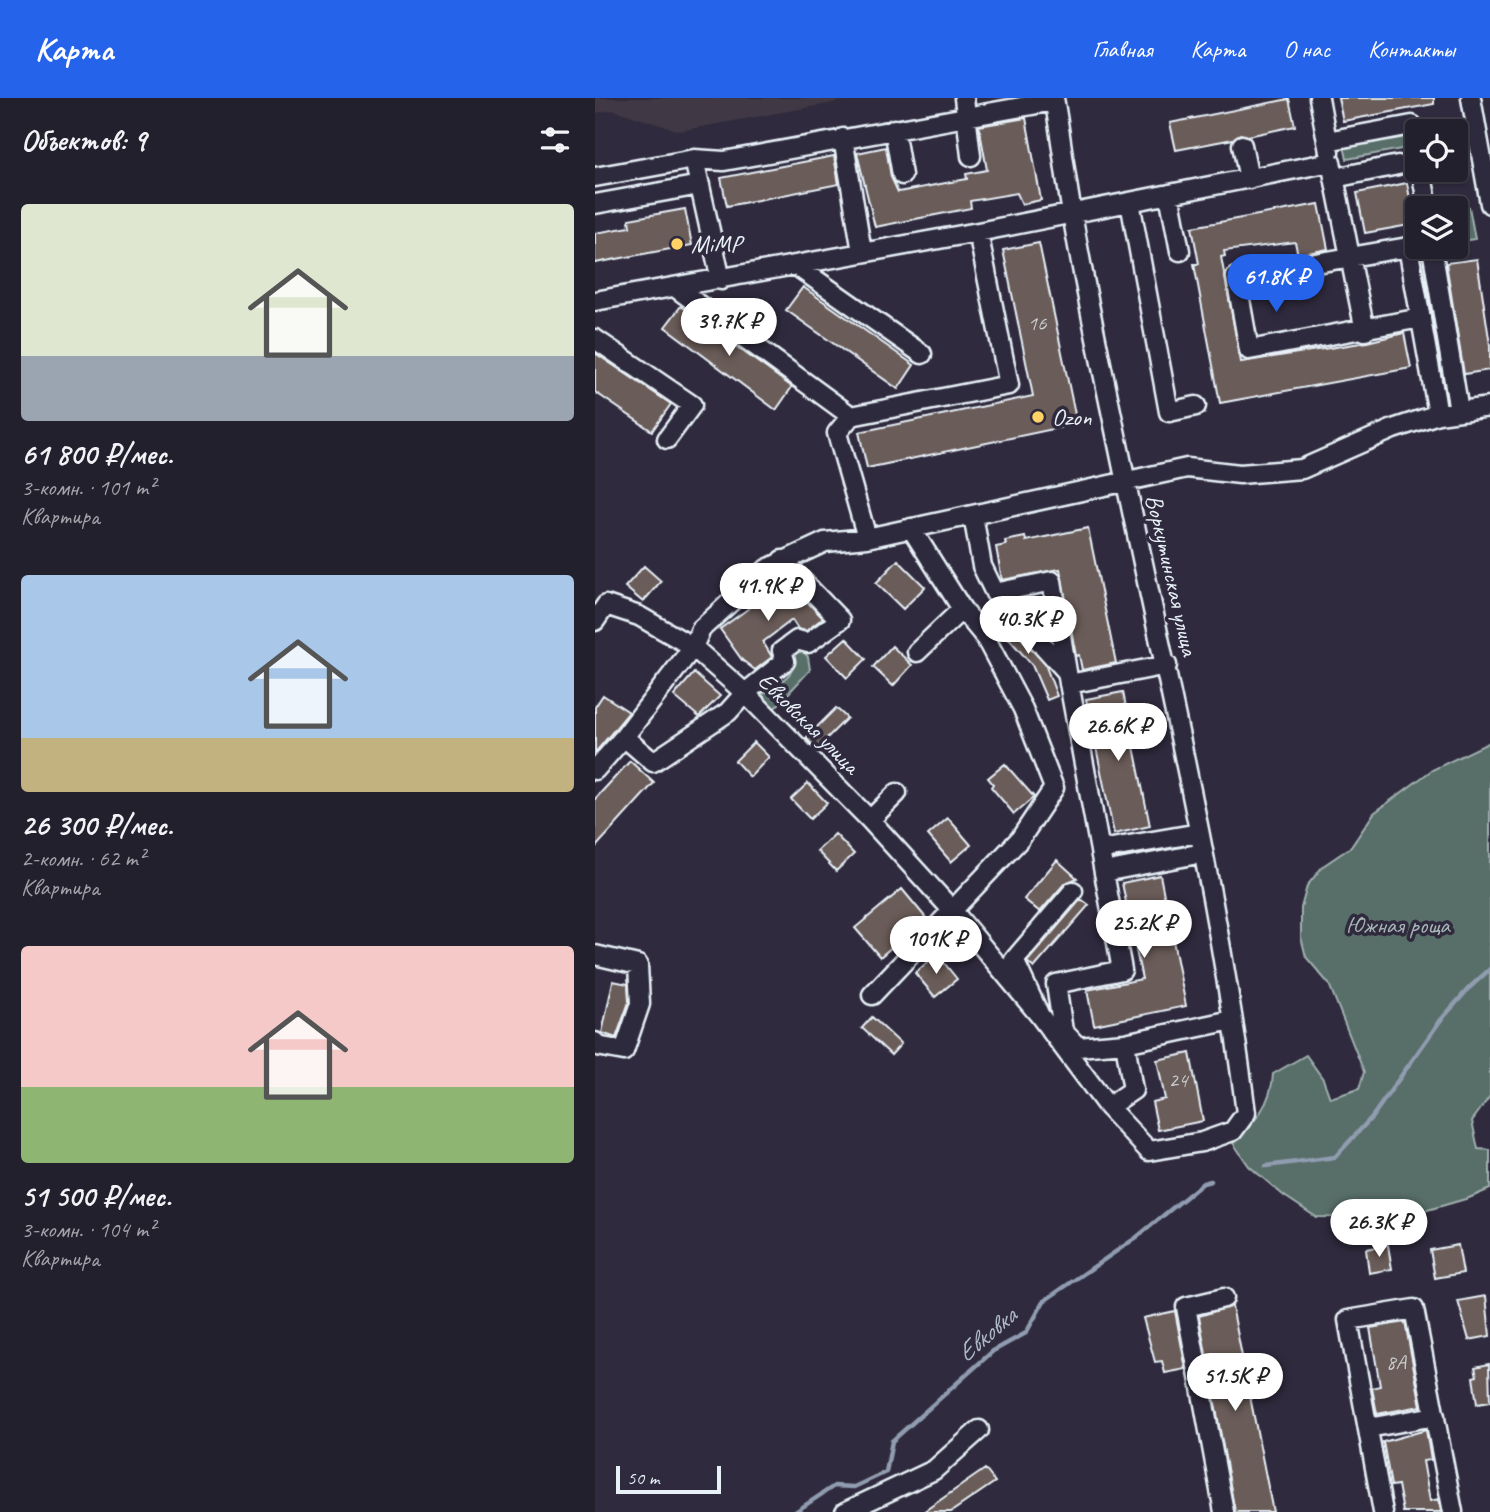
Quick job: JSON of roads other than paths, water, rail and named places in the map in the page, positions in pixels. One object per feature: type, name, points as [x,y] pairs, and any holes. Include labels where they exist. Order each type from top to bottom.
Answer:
[{"type":"street","points":[[964,98],[971,156]]},
{"type":"street","points":[[1319,98],[1365,331]]},
{"type":"street","points":[[1471,98],[1481,129],[1490,204]]},
{"type":"street","points":[[595,177],[694,159],[724,161],[1054,100]]},
{"type":"street","name":"Воркутинская улица","points":[[1054,100],[1072,214],[1125,481],[1167,665],[1203,853],[1246,1113],[1233,1130],[1202,1142],[1149,1152],[1108,1107]]},
{"type":"street","points":[[1327,141],[1405,126]]},
{"type":"street","points":[[894,129],[902,175]]},
{"type":"street","points":[[843,138],[862,251]]},
{"type":"street","points":[[1242,145],[1249,178]]},
{"type":"street","points":[[694,159],[722,280]]},
{"type":"street","points":[[595,301],[978,232],[1249,178],[1398,165]]},
{"type":"street","points":[[595,204],[700,185]]},
{"type":"street","points":[[1169,194],[1180,251]]},
{"type":"street","points":[[1130,202],[1169,412],[1196,407]]},
{"type":"street","points":[[867,538],[837,433],[851,416],[1009,384],[978,232]]},
{"type":"street","points":[[1421,318],[1365,331],[1249,350],[1236,277],[1408,247],[1421,318],[1438,414]]},
{"type":"street","points":[[1434,259],[1459,411]]},
{"type":"street","points":[[795,265],[922,354]]},
{"type":"street","points":[[675,288],[851,416]]},
{"type":"street","points":[[595,339],[692,405],[667,439]]},
{"type":"street","points":[[595,771],[693,647],[701,629],[751,582],[782,560],[825,542],[867,538],[1187,468],[1240,474],[1302,469],[1393,429],[1438,414],[1490,407]]},
{"type":"street","points":[[973,515],[982,566],[995,593],[1068,678]]},
{"type":"street","points":[[872,995],[1020,839],[1054,788],[1023,709],[985,637],[962,609],[911,528]]},
{"type":"street","points":[[624,737],[653,762],[728,712],[745,693],[785,661],[782,651],[797,640],[808,643],[840,620],[782,560]]},
{"type":"street","points":[[995,593],[1052,581],[1122,970],[1056,984],[1063,1031],[1108,1107],[1133,1090],[1125,1043]]},
{"type":"street","name":"Евковская улица","points":[[595,621],[606,605],[639,616],[693,647],[745,693],[870,820],[952,910],[1040,1016]]},
{"type":"street","points":[[917,652],[962,609]]},
{"type":"street","points":[[1068,678],[1167,665]]},
{"type":"street","points":[[870,820],[897,793]]},
{"type":"street","points":[[1100,850],[1199,833]]},
{"type":"street","points":[[1104,873],[1203,853]]},
{"type":"street","points":[[1073,891],[1014,960],[1040,1016],[1075,1053]]},
{"type":"street","points":[[595,955],[638,965],[640,1004],[624,1051],[597,1046],[595,1042]]},
{"type":"street","points":[[1075,1053],[1232,1020]]},
{"type":"street","points":[[1224,1298],[1186,1307],[1224,1512]]},
{"type":"street","points":[[1383,1512],[1348,1320],[1414,1309],[1453,1512]]},
{"type":"street","points":[[1368,1427],[1435,1416]]},
{"type":"street","points":[[845,1512],[933,1470],[979,1430]]},
{"type":"waterway","name":"Евковка","points":[[1266,1166],[1335,1157],[1372,1117],[1440,1021],[1490,969]]},
{"type":"waterway","name":"Евковка","points":[[795,1512],[834,1486],[854,1487],[886,1472],[892,1441],[993,1351],[1026,1333],[1044,1301],[1137,1237],[1203,1183],[1211,1181]]},
{"type":"place","name":"MiMP","points":[[677,244]]},
{"type":"place","name":"Ozon","points":[[1038,417]]},
{"type":"park label","name":"Южная роща","points":[[1398,925]]}]
